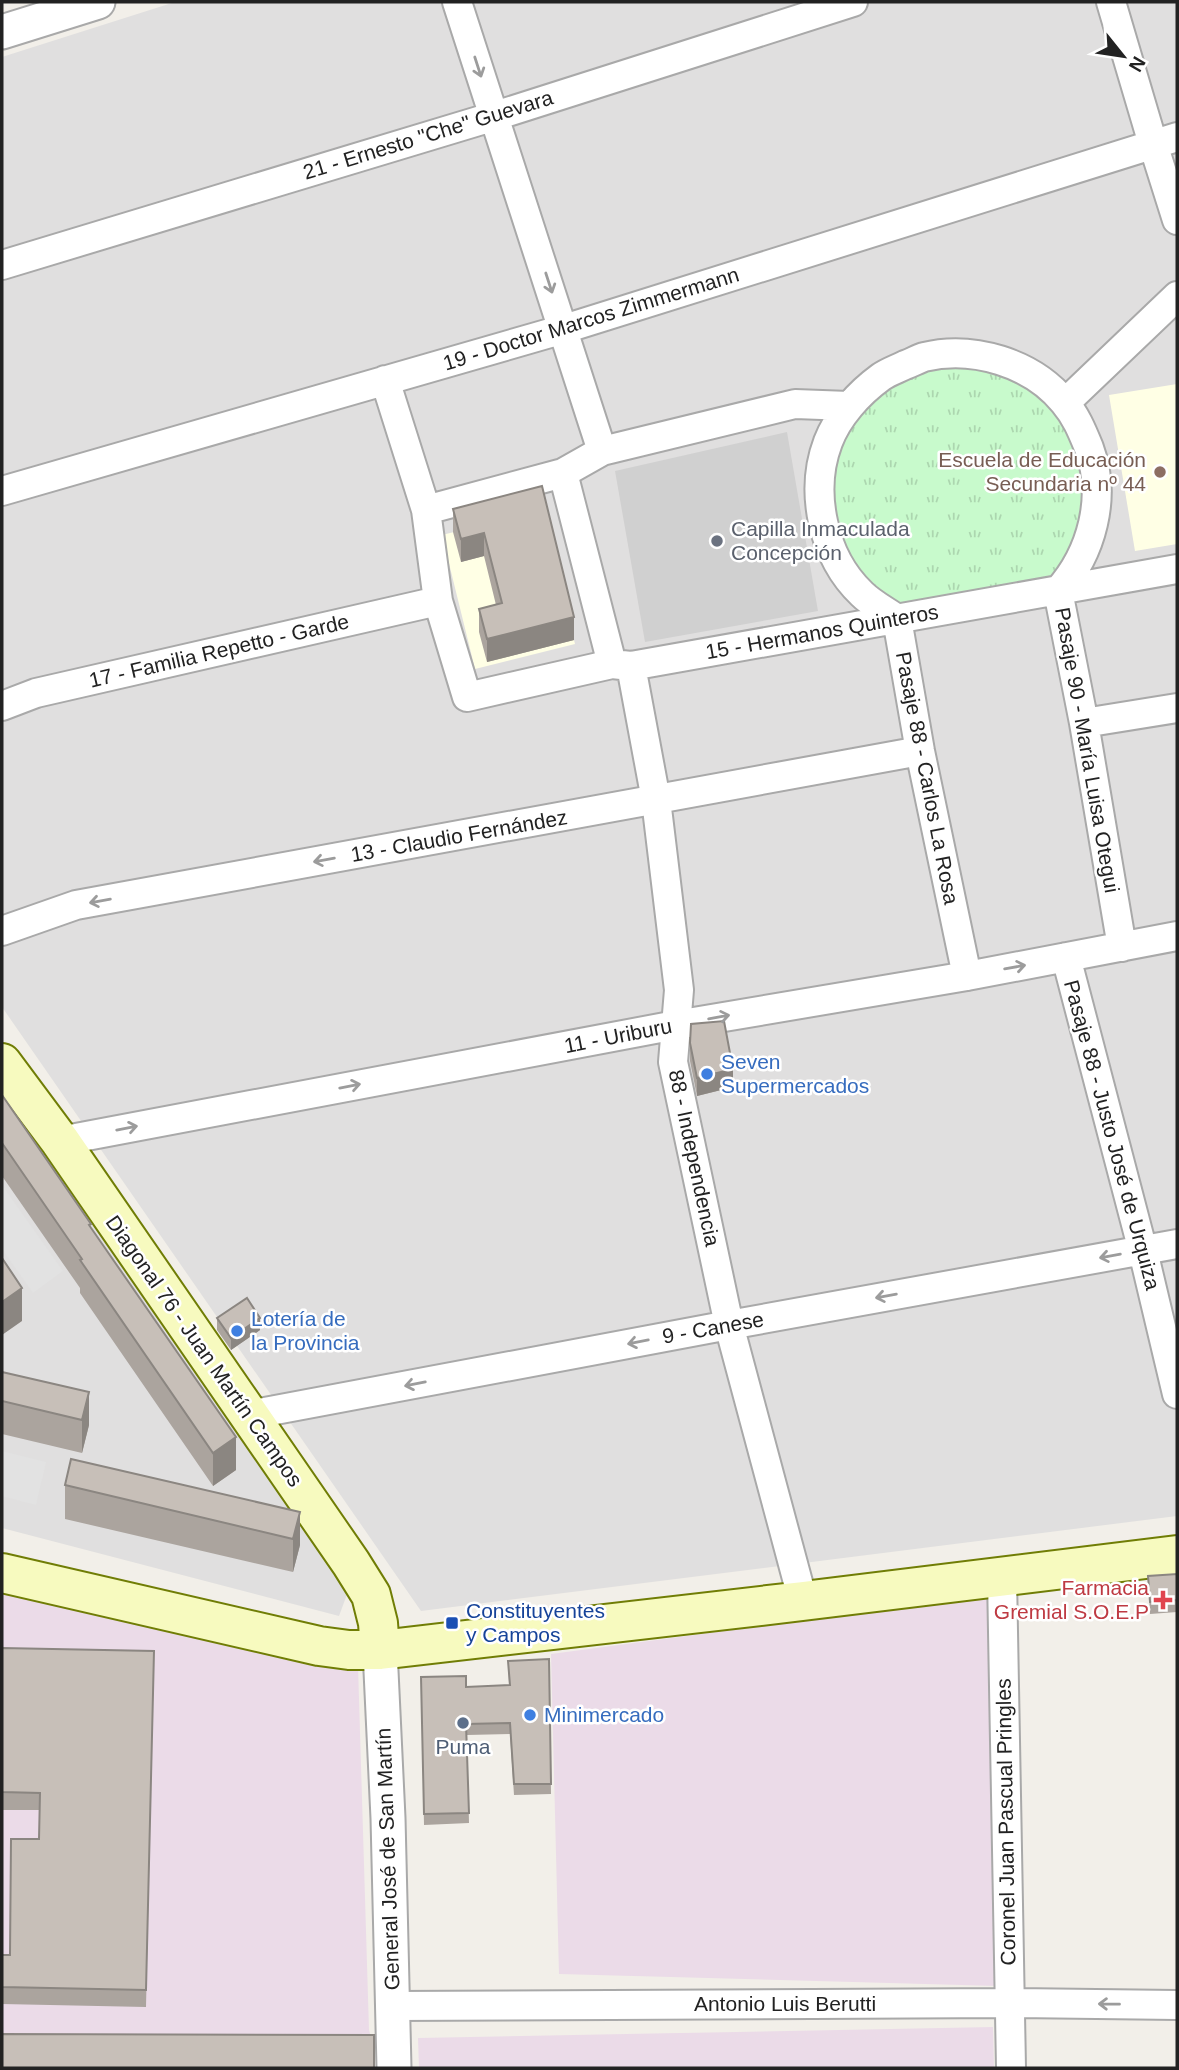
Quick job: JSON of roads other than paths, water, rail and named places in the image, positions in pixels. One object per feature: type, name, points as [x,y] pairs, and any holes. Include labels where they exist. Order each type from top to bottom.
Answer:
[{"type":"main road","name":"Diagonal 76 - Juan Martín Campos","points":[[2,1063],[60,1141],[371,1594],[378,1623],[380,1650]]},
{"type":"main road","points":[[2,1573],[319,1646],[380,1650],[1177,1555]]},
{"type":"street","points":[[2,32],[98,2]]},
{"type":"street","points":[[457,2],[603,451]]},
{"type":"street","name":"21 - Ernesto \"Che\" Guevara","points":[[2,265],[495,116],[853,2]]},
{"type":"street","points":[[1111,2],[1165,140],[1177,220]]},
{"type":"street","name":"19 - Doctor Marcos Zimmermann","points":[[2,491],[564,329],[1165,140]]},
{"type":"street","points":[[897,619],[862,594],[836,561],[822,523],[819,482],[828,442],[849,406],[883,375],[903,366],[924,357],[969,353],[1013,363],[1051,388],[1065,402],[1177,296]]},
{"type":"street","points":[[385,380],[426,510],[438,601]]},
{"type":"street","name":"Pasaje 90 - María Luisa Otegui","points":[[1065,402],[1079,423],[1095,465],[1097,510],[1084,554],[1058,591],[1084,723],[1122,947]]},
{"type":"street","points":[[426,510],[563,473],[603,451],[795,404],[849,406]]},
{"type":"street","name":"88 - Independencia","points":[[563,473],[621,665],[656,800],[679,990],[673,1062],[729,1325],[803,1601]]},
{"type":"street","name":"15 - Hermanos Quinteros","points":[[438,601],[467,697],[621,665],[1177,569]]},
{"type":"street","name":"17 - Familia Repetto - Garde","points":[[2,706],[36,693],[438,601]]},
{"type":"street","name":"Pasaje 88 - Carlos La Rosa","points":[[897,619],[920,751],[967,976]]},
{"type":"street","points":[[1084,723],[1177,708]]},
{"type":"street","name":"13 - Claudio Fernández","points":[[2,931],[76,905],[920,751]]},
{"type":"street","name":"11 - Uriburu","points":[[60,1141],[676,1025],[967,976],[1177,936]]},
{"type":"street","name":"Pasaje 88 - Justo José de Urquiza","points":[[1066,957],[1143,1251],[1177,1394]]},
{"type":"street","name":"9 - Canese","points":[[249,1415],[1177,1244]]},
{"type":"street","name":"Coronel Juan Pascual Pringles","points":[[1002,1577],[1011,2068]]},
{"type":"street","name":"General José de San Martín","points":[[380,1650],[388,1818],[394,2068]]},
{"type":"street","name":"Antonio Luis Berutti","points":[[393,2006],[1010,2003],[1177,2005]]},
{"type":"place","name":"Escuela de Educación Secundaria nº 44","points":[[1160,472]]},
{"type":"place","name":"Capilla Inmaculada Concepción","points":[[717,541]]},
{"type":"place","name":"Seven Supermercados","points":[[707,1074]]},
{"type":"place","name":"Lotería de la Provincia","points":[[237,1331]]},
{"type":"place","name":"Farmacia Gremial S.O.E.P","points":[[1163,1600]]},
{"type":"place","name":"Constituyentes y Campos","points":[[452,1623]]},
{"type":"place","name":"Minimercado","points":[[530,1715]]},
{"type":"place","name":"Puma","points":[[463,1723]]}]
